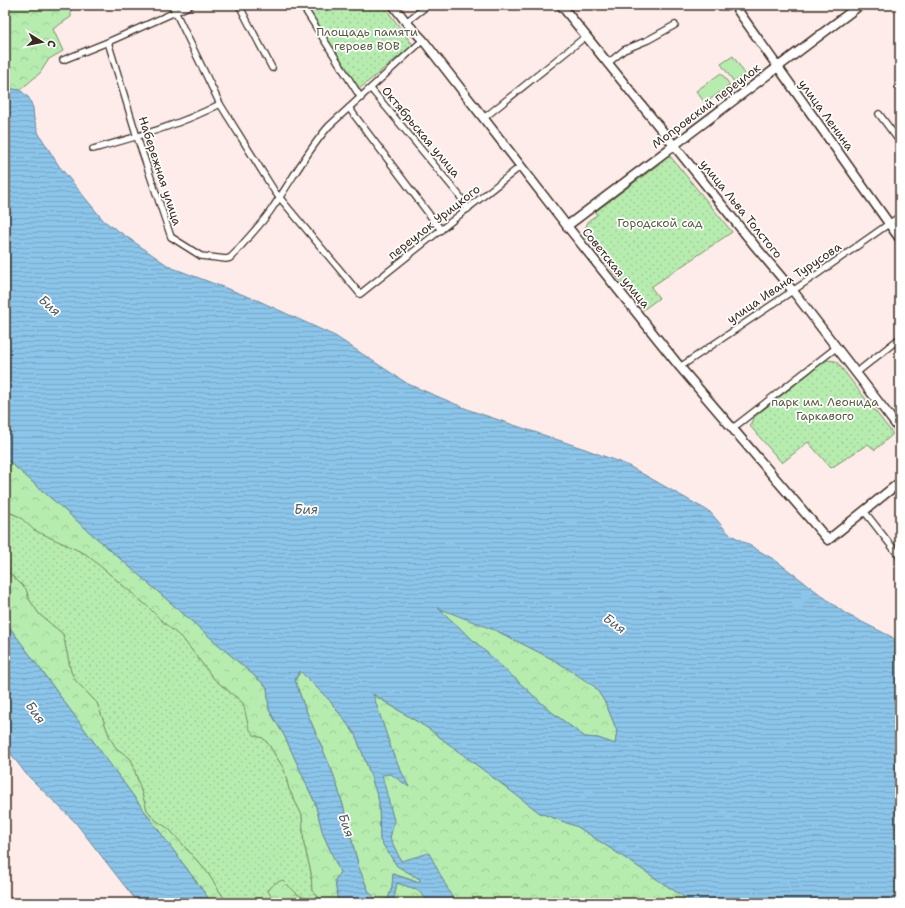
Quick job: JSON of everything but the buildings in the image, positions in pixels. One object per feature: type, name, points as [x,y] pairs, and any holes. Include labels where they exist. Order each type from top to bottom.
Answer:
[{"type":"street","points":[[172,5],[220,104],[279,197],[319,138],[349,108],[423,40]]},
{"type":"street","points":[[63,60],[108,42],[191,5]]},
{"type":"street","points":[[239,5],[272,68]]},
{"type":"street","points":[[302,5],[361,98]]},
{"type":"street","name":"Советская улица","points":[[393,5],[423,40],[567,226],[680,367],[828,540],[864,511]]},
{"type":"street","points":[[406,22],[428,5]]},
{"type":"street","name":"улица Льва Толстого","points":[[561,5],[607,64],[793,291],[900,430]]},
{"type":"street","name":"улица Ленина","points":[[734,5],[900,239]]},
{"type":"street","name":"Мопровский переулок","points":[[567,226],[860,5]]},
{"type":"street","points":[[607,64],[624,50],[648,40],[675,25]]},
{"type":"street","points":[[484,118],[585,36]]},
{"type":"street","name":"Набережная улица","points":[[108,42],[137,137],[171,237],[201,256],[226,259],[230,258],[273,208],[279,197]]},
{"type":"street","name":"Октябрьская улица","points":[[371,89],[456,192],[468,209]]},
{"type":"street","points":[[93,149],[137,137],[199,115],[220,104]]},
{"type":"street","points":[[349,108],[441,230]]},
{"type":"street","points":[[879,114],[900,142]]},
{"type":"street","name":"переулок Урицкого","points":[[279,197],[360,294],[521,166]]},
{"type":"street","name":"улица Ивана Турусова","points":[[680,367],[793,291],[900,216]]},
{"type":"street","points":[[856,373],[900,338]]},
{"type":"street","points":[[733,428],[837,347]]},
{"type":"street","points":[[900,482],[864,511],[900,557]]},
{"type":"green space","points":[[17,5],[71,5],[71,17],[53,29],[63,51],[49,59],[40,73],[20,90],[12,89],[5,83],[5,8]]},
{"type":"green space","name":"Площадь памяти героев ВОВ","points":[[306,5],[383,5],[413,45],[359,89]]},
{"type":"green space","points":[[733,56],[745,74],[734,82],[721,64]]},
{"type":"green space","points":[[721,73],[730,85],[705,103],[696,91]]},
{"type":"green space","name":"Городской сад","points":[[670,156],[732,232],[651,287],[659,298],[643,310],[583,233],[589,220],[597,215],[595,212]]},
{"type":"green space","name":"парк им. Леонида Гаркавого","points":[[826,360],[836,361],[893,434],[875,450],[868,444],[831,468],[808,442],[782,463],[750,426],[753,418]]},
{"type":"green space","points":[[5,458],[267,687],[269,710],[285,737],[315,803],[323,834],[340,872],[335,880],[338,903],[325,903],[312,891],[311,872],[304,844],[302,815],[289,789],[284,769],[269,745],[263,738],[254,735],[249,728],[243,703],[214,679],[184,640],[146,605],[86,554],[34,530],[20,517],[5,510]]},
{"type":"green space","points":[[5,511],[20,517],[35,530],[86,554],[146,605],[184,640],[214,679],[243,703],[254,735],[263,738],[284,769],[289,789],[302,815],[304,844],[311,872],[312,891],[325,903],[312,903],[296,893],[283,880],[268,890],[275,903],[227,903],[207,872],[169,829],[154,819],[147,810],[131,759],[116,748],[110,738],[97,703],[76,681],[71,672],[63,634],[39,614],[29,599],[26,589],[5,569]]},
{"type":"green space","points":[[5,569],[26,589],[29,599],[39,614],[63,634],[71,672],[76,681],[97,703],[110,738],[116,748],[131,759],[147,810],[154,819],[169,829],[207,872],[227,903],[212,903],[5,621]]},
{"type":"green space","points":[[437,607],[497,631],[556,661],[596,687],[606,704],[617,731],[615,744],[598,738],[585,737],[549,710]]},
{"type":"green space","points":[[301,671],[330,701],[355,734],[379,801],[380,840],[397,866],[420,879],[419,883],[393,874],[392,887],[388,899],[377,900],[369,892],[359,868],[334,776],[303,703],[295,680]]},
{"type":"green space","points":[[372,694],[429,729],[540,813],[578,827],[693,903],[455,903],[453,898],[401,861],[390,838],[394,821],[381,775],[391,774],[408,786],[393,754]]},
{"type":"green space","points":[[283,880],[296,893],[312,903],[275,903],[268,891],[275,883]]},
{"type":"green space","points":[[397,883],[416,889],[431,903],[391,903],[393,902]]},
{"type":"water","name":"Бия","points":[[5,83],[12,89],[20,90],[29,98],[39,134],[59,166],[104,221],[170,267],[257,300],[335,336],[408,384],[472,411],[585,449],[627,465],[710,512],[728,533],[775,560],[846,614],[892,637],[900,644],[900,903],[693,903],[578,827],[540,813],[429,729],[373,694],[393,754],[409,787],[391,774],[382,775],[394,821],[390,838],[401,861],[429,853],[455,903],[431,903],[416,889],[397,883],[393,902],[391,903],[338,903],[335,880],[340,872],[323,834],[315,803],[285,737],[269,710],[267,687],[5,458]],"holes":[[[438,608],[497,631],[556,661],[595,687],[606,704],[617,731],[615,744],[598,738],[585,737],[549,710]],[[300,671],[330,701],[355,734],[379,801],[380,840],[397,866],[420,879],[419,883],[393,874],[392,887],[388,899],[377,900],[369,892],[359,868],[334,776],[303,703],[295,680]]]},
{"type":"water","name":"Бия","points":[[5,621],[212,903],[138,903],[75,822],[26,774],[5,746]]}]
